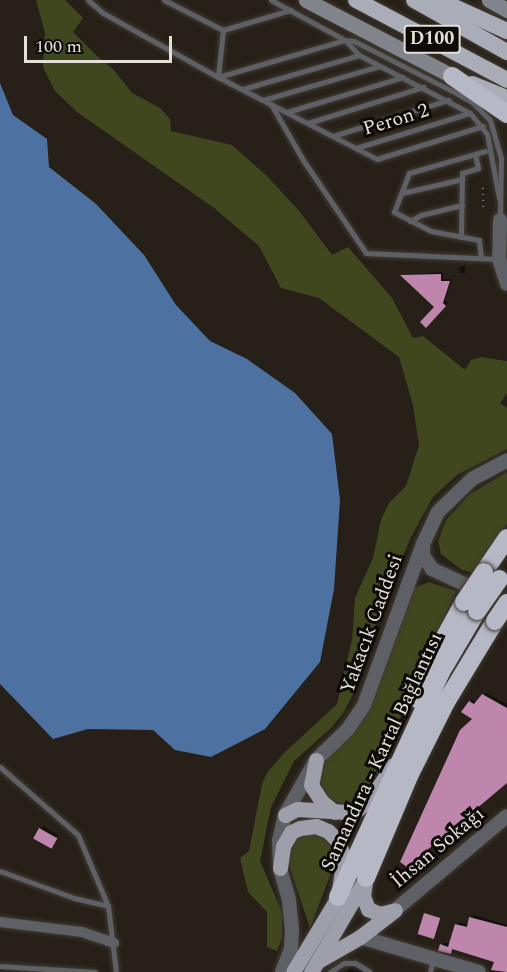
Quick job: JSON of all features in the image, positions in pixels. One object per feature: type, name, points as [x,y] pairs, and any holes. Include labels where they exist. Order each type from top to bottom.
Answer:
[{"type":"highway","name":"D100","points":[[356,0],[507,80]]},
{"type":"highway","name":"D100","points":[[414,0],[507,52]]},
{"type":"highway","points":[[439,0],[507,31]]},
{"type":"highway","points":[[452,76],[507,98]]},
{"type":"highway","points":[[452,76],[507,114]]},
{"type":"highway","name":"Samandıra - Kartal Bağlantısı","points":[[338,897],[406,745],[426,671],[496,572],[507,538]]},
{"type":"highway","name":"Samandıra - Kartal Bağlantısı","points":[[366,878],[409,776],[446,702],[507,604]]},
{"type":"main road","points":[[306,0],[452,76]]},
{"type":"main road","points":[[489,0],[507,10]]},
{"type":"main road","points":[[285,815],[297,809],[335,812],[357,810],[366,804],[406,745]]},
{"type":"main road","points":[[316,760],[311,785],[322,802],[335,812]]},
{"type":"main road","points":[[280,868],[283,846],[291,832],[316,826],[328,831],[336,839],[344,856],[338,897],[293,972]]},
{"type":"main road","points":[[366,878],[363,896],[368,909],[380,914],[395,910]]},
{"type":"main road","points":[[315,966],[366,878]]},
{"type":"main road","points":[[315,966],[360,937],[395,910]]},
{"type":"street","points":[[500,220],[499,259],[507,284]]},
{"type":"street","name":"Yakacık Caddesi","points":[[282,972],[291,942],[292,915],[280,868],[279,841],[285,815],[316,760],[348,729],[364,705],[423,544],[438,512],[472,479],[507,460]]},
{"type":"street","points":[[423,544],[426,562],[432,569],[507,604]]},
{"type":"street","points":[[406,589],[415,578],[423,574],[443,574]]},
{"type":"street","name":"İhsan Sokağı","points":[[395,910],[507,816]]},
{"type":"street","points":[[0,922],[82,932],[114,943]]},
{"type":"street","points":[[360,937],[431,965],[478,972]]},
{"type":"street","points":[[273,972],[291,942]]},
{"type":"lane","name":"Peron 2","points":[[88,0],[103,13],[218,77],[356,148],[470,113]]},
{"type":"lane","points":[[164,0],[223,30],[291,9]]},
{"type":"lane","points":[[271,0],[345,40],[359,55],[470,113],[483,126],[494,166],[500,220]]},
{"type":"lane","points":[[223,30],[218,77],[345,40],[354,41],[458,94],[483,111],[490,120],[501,158],[500,220]]},
{"type":"lane","points":[[243,89],[359,55]]},
{"type":"lane","points":[[263,100],[380,65]]},
{"type":"lane","points":[[452,76],[507,108]]},
{"type":"lane","points":[[287,112],[404,77]]},
{"type":"lane","points":[[308,123],[423,87]]},
{"type":"lane","points":[[333,136],[448,100]]},
{"type":"lane","points":[[271,104],[303,160],[366,253],[499,259]]},
{"type":"lane","points":[[356,148],[377,159],[483,126]]},
{"type":"lane","points":[[481,257],[479,240],[431,231],[394,212],[409,173],[485,151]]},
{"type":"lane","points":[[461,237],[462,173],[478,168],[476,154]]},
{"type":"lane","points":[[402,193],[462,179]]},
{"type":"lane","points":[[410,221],[421,215],[462,206]]},
{"type":"lane","points":[[0,767],[78,836],[108,906],[116,972]]},
{"type":"lane","points":[[0,871],[74,898],[108,906]]},
{"type":"lane","points":[[330,972],[344,963],[355,963],[370,972]]},
{"type":"lane","points":[[0,966],[95,972]]},
{"type":"path","points":[[483,188],[484,212]]},
{"type":"green space","points":[[36,0],[65,0],[83,18],[73,32],[114,70],[132,93],[160,108],[170,119],[171,131],[232,145],[268,177],[300,212],[332,255],[348,247],[392,298],[413,338],[423,336],[465,370],[471,360],[481,357],[507,361],[507,393],[500,403],[507,408],[507,449],[457,475],[433,497],[411,537],[379,614],[356,688],[344,712],[331,728],[294,761],[271,807],[260,861],[282,912],[282,938],[277,951],[267,947],[267,912],[248,892],[240,858],[249,851],[262,784],[267,773],[282,755],[337,704],[352,640],[355,598],[373,558],[381,520],[389,503],[406,486],[419,445],[413,405],[399,357],[319,298],[281,288],[259,246],[214,208],[77,112],[55,91],[43,67],[45,33]]},
{"type":"green space","points":[[507,472],[507,524],[475,573],[462,570],[441,554],[438,541],[446,520],[470,494]]},
{"type":"green space","points":[[429,582],[456,591],[369,789],[360,799],[344,805],[327,798],[319,782],[320,769],[371,701],[412,589]]},
{"type":"green space","points":[[305,831],[318,831],[337,850],[335,863],[310,928],[286,856],[292,838]]},
{"type":"water","points":[[0,83],[13,115],[47,139],[49,167],[96,204],[144,255],[176,305],[210,341],[247,359],[295,393],[332,434],[340,500],[334,589],[320,662],[265,729],[211,757],[175,750],[153,730],[88,729],[53,739],[0,684]]},
{"type":"building","points":[[441,274],[441,281],[450,281],[443,303],[446,306],[426,328],[420,322],[434,307],[400,275]]},
{"type":"building","points":[[482,694],[507,708],[507,783],[407,867],[400,862],[460,730],[472,719],[461,712],[469,701],[474,704]]},
{"type":"building","points":[[39,828],[57,838],[52,849],[33,838]]},
{"type":"building","points":[[424,913],[440,918],[434,939],[418,934]]},
{"type":"building","points":[[469,917],[507,927],[507,972],[491,970],[494,962],[452,949],[451,954],[438,951],[440,944],[448,947],[455,924],[467,927]]}]
